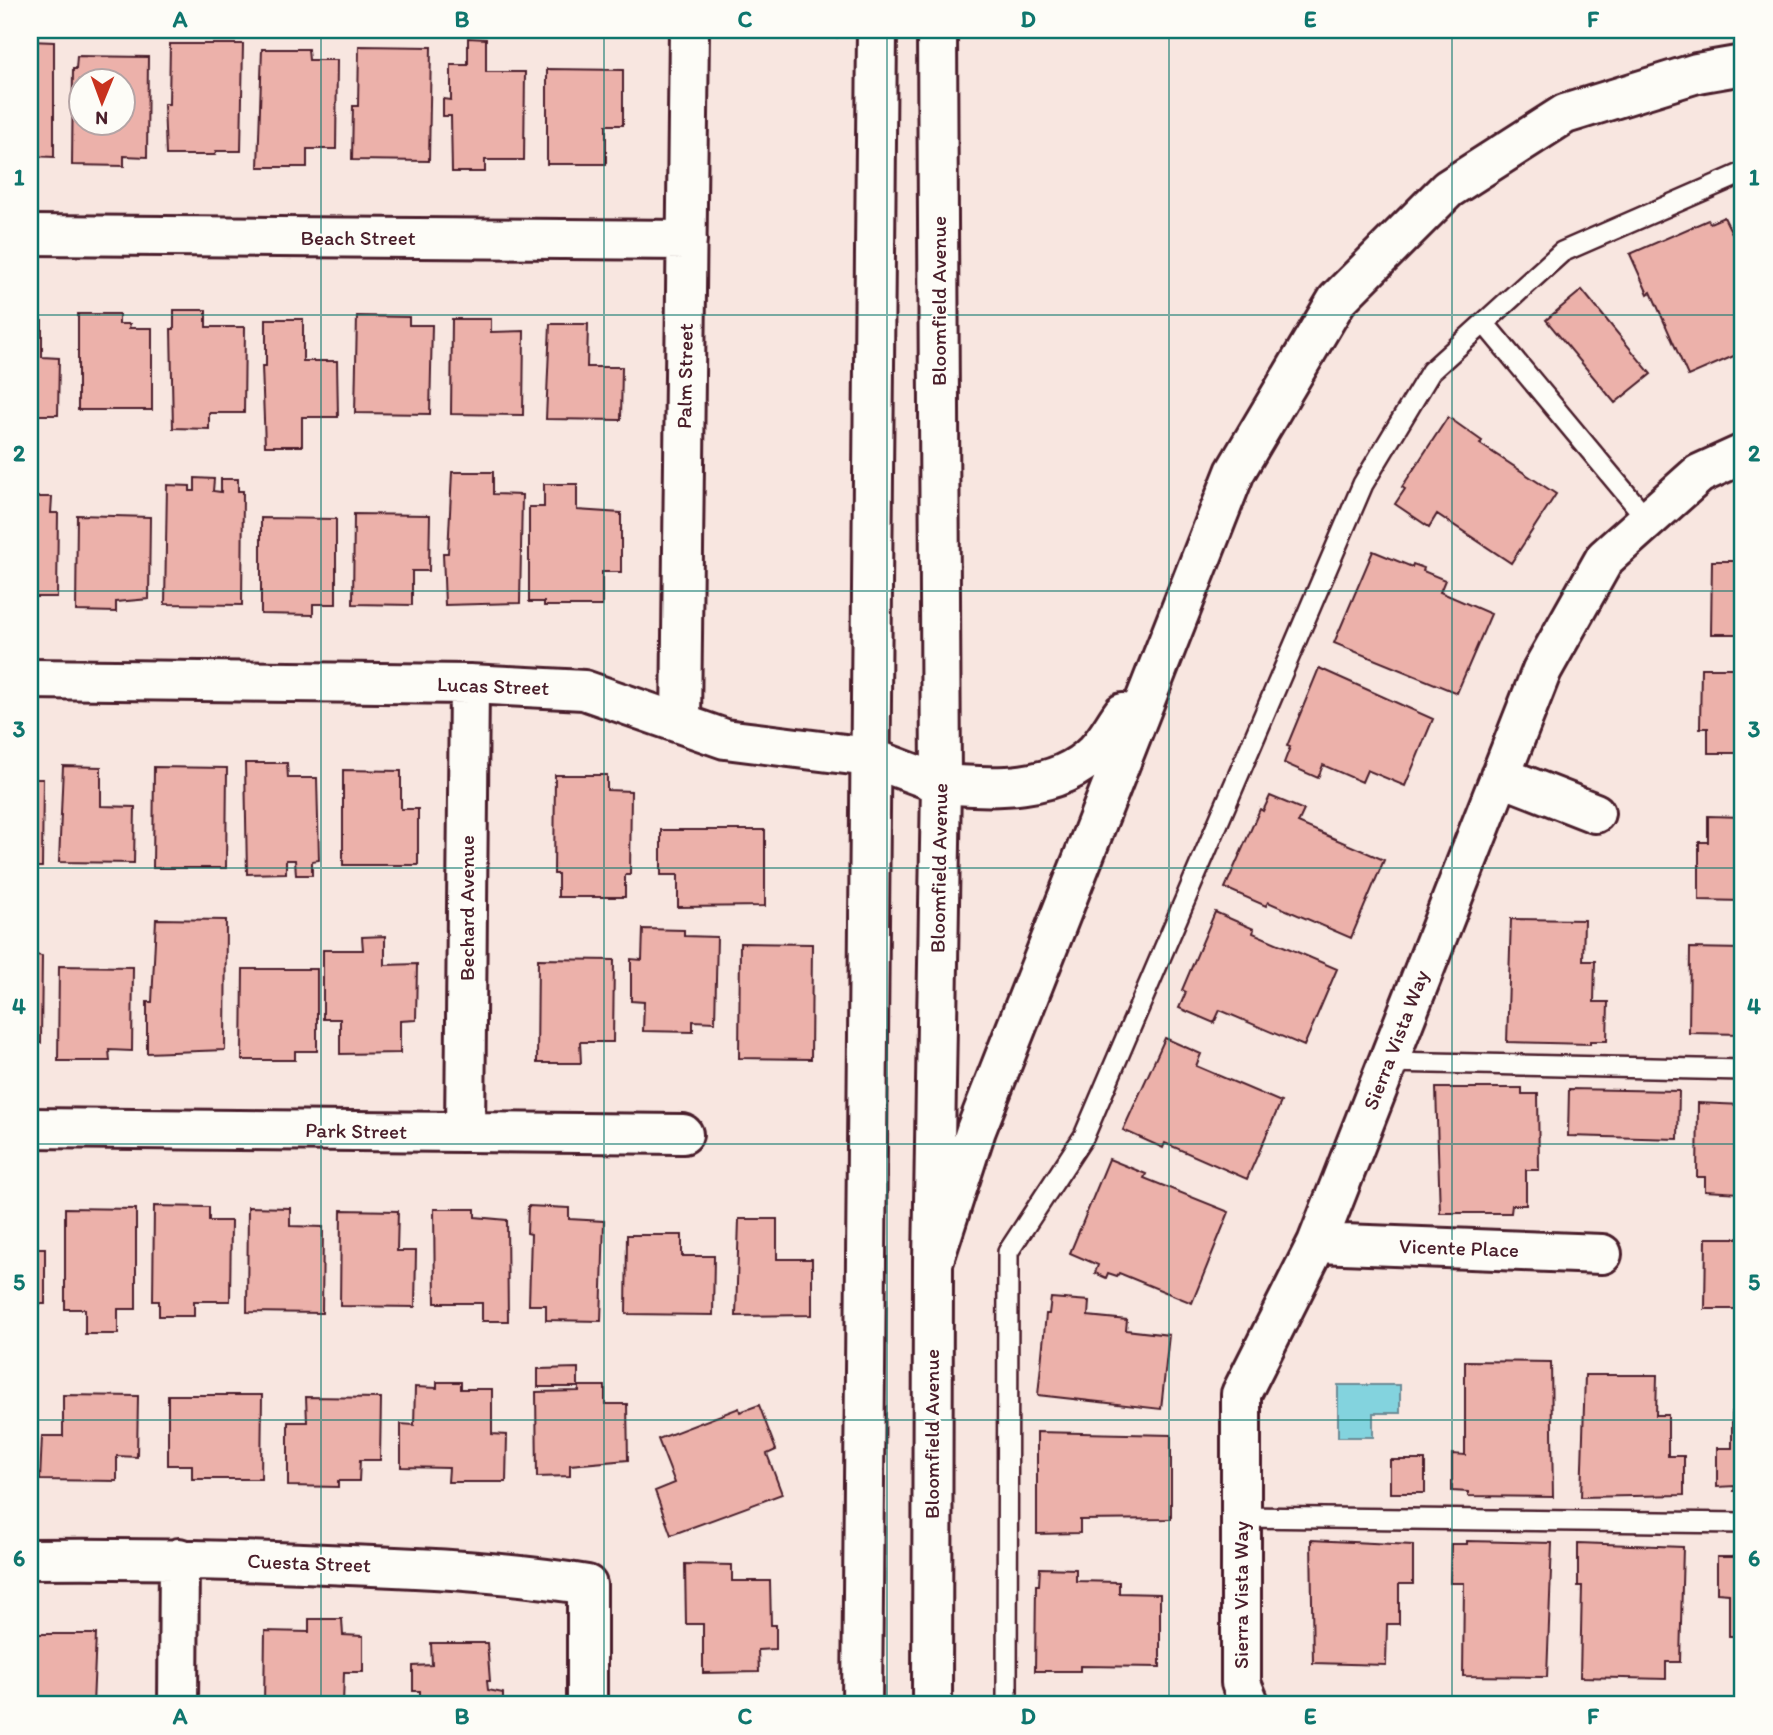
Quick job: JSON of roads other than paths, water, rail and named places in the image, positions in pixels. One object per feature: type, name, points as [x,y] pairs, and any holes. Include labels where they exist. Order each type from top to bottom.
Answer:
[{"type":"main road","name":"Palm Street","points":[[681,723],[689,30]]},
{"type":"main road","name":"Bloomfield Avenue","points":[[932,1705],[933,1263],[941,784],[937,30]]},
{"type":"main road","points":[[859,33],[869,757],[862,1705]]},
{"type":"main road","points":[[933,1263],[976,1129],[1156,668],[1236,472],[1337,300],[1448,189],[1565,114],[1697,74],[1743,65]]},
{"type":"main road","name":"Beach Street","points":[[30,235],[687,240]]},
{"type":"main road","name":"Sierra Vista Way","points":[[1250,1705],[1241,1683],[1241,1394],[1317,1243],[1542,670],[1605,558],[1699,474],[1743,454]]},
{"type":"main road","name":"Lucas Street","points":[[30,679],[469,684],[584,690],[725,739],[869,757],[941,784],[997,789],[1061,776],[1094,753],[1156,668]]},
{"type":"main road","name":"Bechard Avenue","points":[[465,1132],[469,684]]},
{"type":"main road","points":[[1500,776],[1595,813]]},
{"type":"main road","name":"Park Street","points":[[30,1128],[683,1134]]},
{"type":"main road","name":"Vicente Place","points":[[1317,1243],[1602,1254]]},
{"type":"main road","points":[[178,1705],[179,1558]]},
{"type":"main road","name":"Cuesta Street","points":[[30,1559],[179,1558],[409,1567],[538,1577],[587,1585],[587,1705]]},
{"type":"lane","points":[[1007,1705],[1008,1252],[1084,1136],[1363,484],[1431,370],[1562,252],[1743,173]]},
{"type":"lane","points":[[1484,323],[1648,520]]},
{"type":"lane","points":[[1388,1062],[1743,1070]]},
{"type":"lane","points":[[1241,1517],[1743,1523]]},
{"type":"water","points":[[1338,1385],[1400,1385],[1400,1413],[1373,1413],[1373,1437],[1338,1437]]}]
